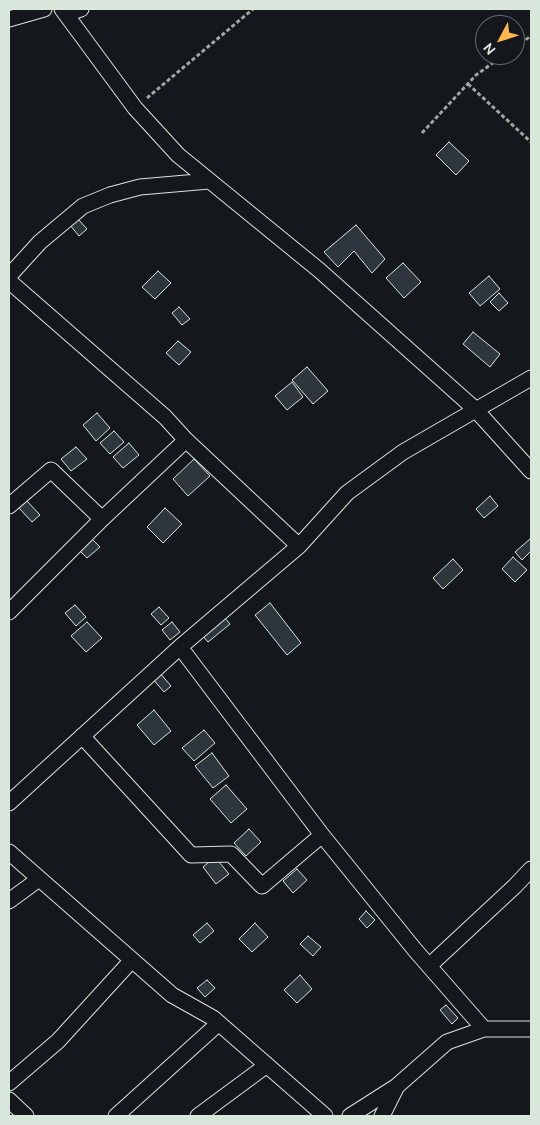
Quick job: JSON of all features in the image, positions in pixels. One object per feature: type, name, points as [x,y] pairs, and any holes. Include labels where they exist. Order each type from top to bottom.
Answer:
[{"type":"street","points":[[9,19],[44,9]]},
{"type":"street","points":[[81,9],[64,12],[135,108],[178,155],[319,270],[474,409],[531,472]]},
{"type":"street","points":[[9,276],[40,242],[83,206],[140,187],[209,181]]},
{"type":"street","points":[[9,281],[165,417],[186,440],[300,546]]},
{"type":"street","points":[[9,803],[180,647],[300,546],[347,493],[403,452],[474,409],[531,378]]},
{"type":"street","points":[[9,612],[102,519],[186,440]]},
{"type":"street","points":[[9,506],[51,470],[102,519]]},
{"type":"street","points":[[180,647],[322,835],[429,966],[484,1028]]},
{"type":"street","points":[[82,736],[191,855],[231,854],[262,886],[322,835]]},
{"type":"street","points":[[9,852],[172,995],[219,1022],[325,1116]]},
{"type":"street","points":[[429,966],[531,869]]},
{"type":"street","points":[[9,901],[39,879]]},
{"type":"street","points":[[9,1083],[58,1041],[132,960]]},
{"type":"street","points":[[116,1116],[219,1022]]},
{"type":"street","points":[[350,1116],[396,1086],[447,1042],[484,1028],[531,1029]]},
{"type":"street","points":[[198,1116],[267,1065]]},
{"type":"street","points":[[382,1116],[396,1086]]},
{"type":"street","points":[[9,1100],[26,1116]]},
{"type":"path","points":[[135,108],[253,9]]},
{"type":"path","points":[[422,133],[476,75],[490,65]]},
{"type":"path","points":[[468,84],[531,142]]},
{"type":"building","points":[[449,142],[469,161],[456,175],[436,155]]},
{"type":"building","points":[[78,219],[87,229],[79,236],[70,225]]},
{"type":"building","points":[[356,225],[385,259],[372,273],[354,251],[338,267],[324,252]]},
{"type":"building","points":[[403,263],[421,282],[404,298],[386,278]]},
{"type":"building","points":[[158,271],[171,283],[155,299],[142,287]]},
{"type":"building","points":[[489,276],[500,289],[480,306],[469,293]]},
{"type":"building","points":[[499,293],[508,303],[499,311],[490,302]]},
{"type":"building","points":[[179,307],[190,319],[182,325],[172,313]]},
{"type":"building","points":[[473,332],[500,354],[490,367],[463,344]]},
{"type":"building","points":[[178,341],[191,352],[179,365],[166,353]]},
{"type":"building","points":[[307,367],[328,391],[313,404],[292,380]]},
{"type":"building","points":[[292,382],[303,397],[287,410],[275,396]]},
{"type":"building","points":[[97,413],[110,428],[96,441],[83,425]]},
{"type":"building","points":[[114,431],[124,442],[110,454],[100,443]]},
{"type":"building","points":[[129,443],[139,455],[123,468],[113,457]]},
{"type":"building","points":[[76,447],[87,459],[71,471],[61,459]]},
{"type":"building","points":[[194,459],[210,476],[188,496],[173,479]]},
{"type":"building","points":[[490,496],[498,506],[484,518],[476,509]]},
{"type":"building","points":[[27,501],[40,515],[32,522],[19,508]]},
{"type":"building","points":[[165,508],[182,524],[163,543],[147,527]]},
{"type":"building","points":[[92,539],[100,547],[87,558],[79,550]]},
{"type":"building","points":[[530,539],[531,551],[522,560],[515,552]]},
{"type":"building","points":[[513,557],[527,570],[515,582],[502,569]]},
{"type":"building","points":[[453,559],[463,570],[443,589],[433,578]]},
{"type":"building","points":[[270,603],[301,643],[287,655],[255,615]]},
{"type":"building","points":[[75,605],[86,617],[76,626],[65,613]]},
{"type":"building","points":[[159,607],[169,618],[161,625],[151,614]]},
{"type":"building","points":[[222,615],[230,624],[208,642],[200,633]]},
{"type":"building","points":[[87,622],[102,638],[86,652],[71,636]]},
{"type":"building","points":[[172,622],[180,632],[170,640],[162,630]]},
{"type":"building","points":[[159,672],[171,686],[164,692],[152,678]]},
{"type":"building","points":[[154,710],[171,731],[154,745],[137,725]]},
{"type":"building","points":[[204,730],[215,743],[194,761],[182,748]]},
{"type":"building","points":[[212,753],[229,776],[213,788],[195,766]]},
{"type":"building","points":[[226,785],[247,809],[231,823],[210,799]]},
{"type":"building","points":[[249,829],[261,842],[246,856],[234,843]]},
{"type":"building","points":[[215,857],[229,874],[216,884],[203,867]]},
{"type":"building","points":[[297,869],[307,880],[293,893],[283,881]]},
{"type":"building","points":[[366,911],[375,920],[367,928],[359,919]]},
{"type":"building","points":[[207,923],[214,931],[200,943],[193,935]]},
{"type":"building","points":[[255,923],[268,937],[252,952],[239,939]]},
{"type":"building","points":[[308,936],[321,947],[313,956],[300,944]]},
{"type":"building","points":[[300,975],[312,989],[297,1003],[284,990]]},
{"type":"building","points":[[207,980],[215,988],[205,997],[197,988]]},
{"type":"building","points":[[446,1005],[458,1018],[452,1024],[440,1010]]}]
